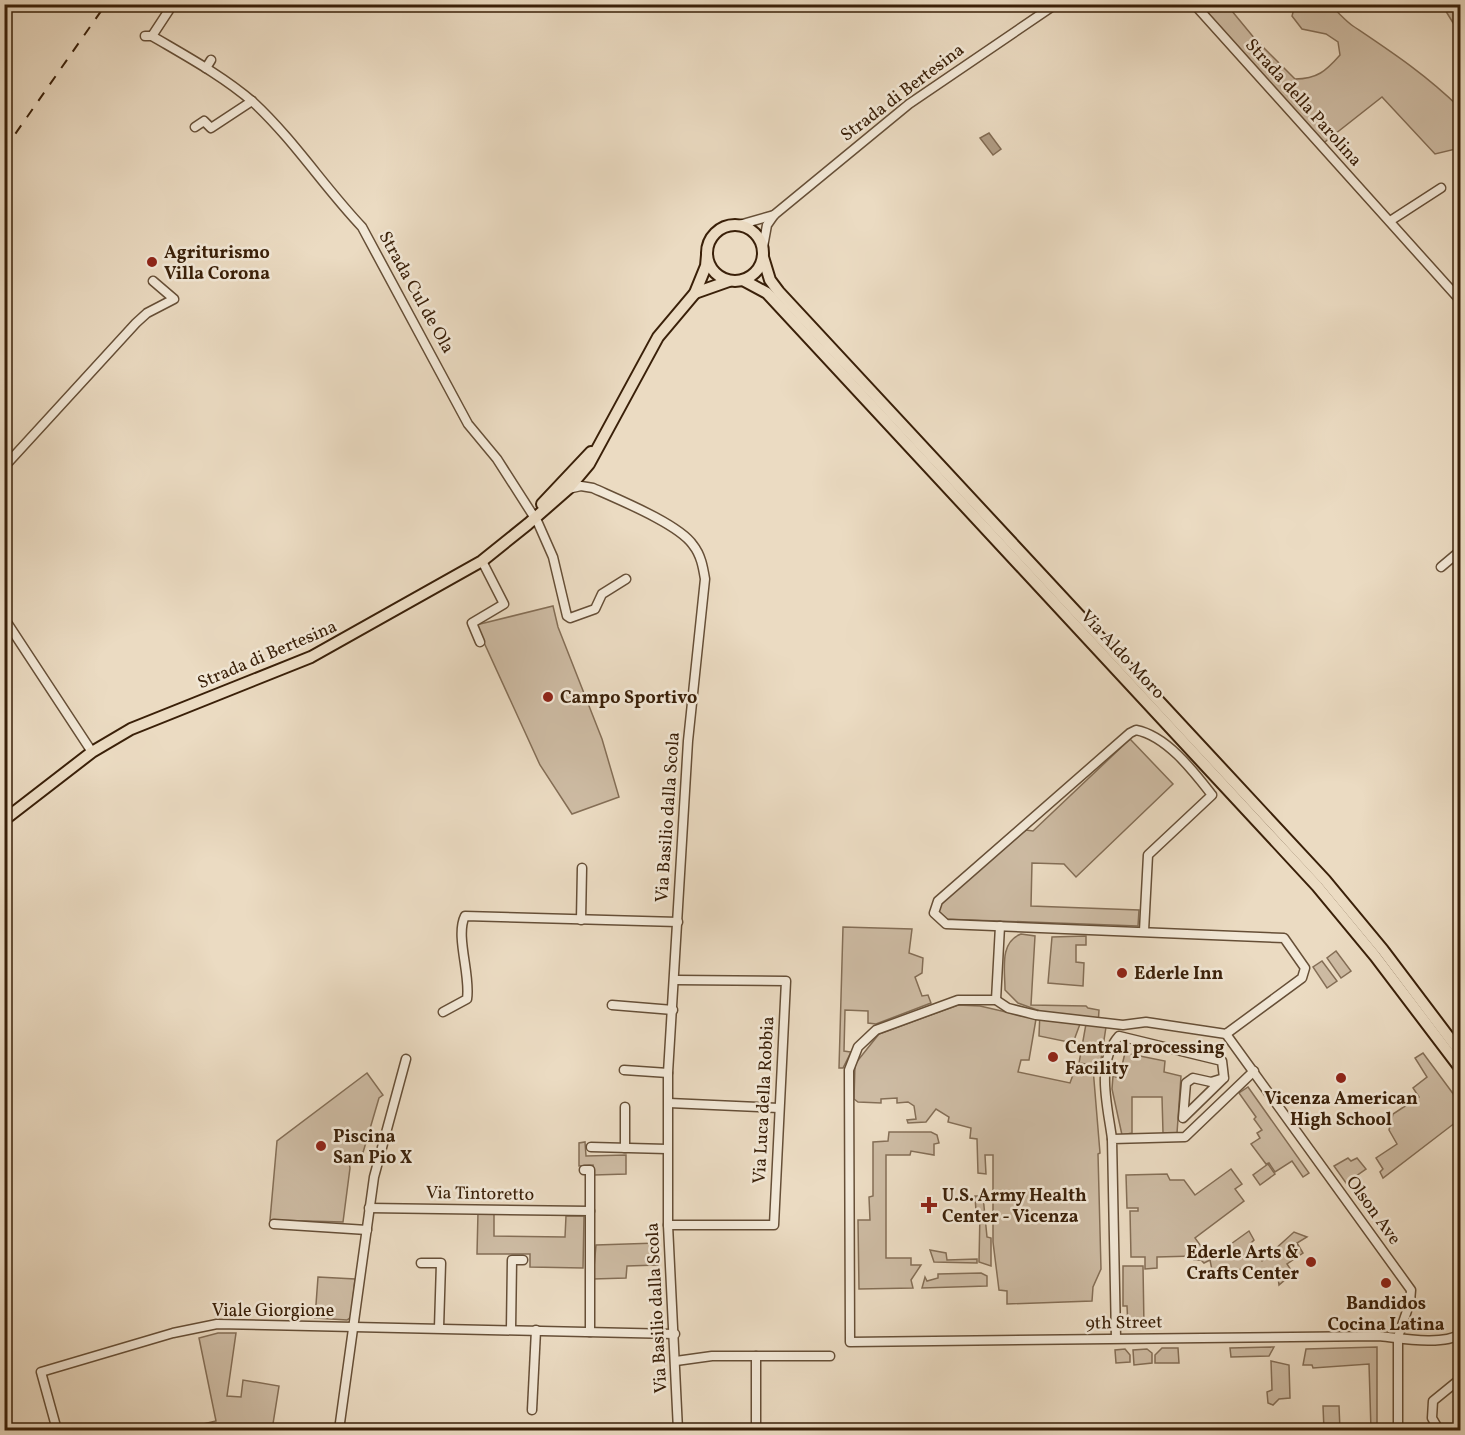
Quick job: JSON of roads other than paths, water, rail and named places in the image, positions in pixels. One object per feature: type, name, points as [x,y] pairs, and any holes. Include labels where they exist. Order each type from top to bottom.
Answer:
[{"type":"main road","name":"Strada di Bertesina","points":[[4,820],[92,752],[131,729],[311,657],[482,561],[534,516],[579,483],[658,337],[695,293],[706,266],[709,244],[714,234],[723,228],[739,225]]},
{"type":"main road","points":[[695,293],[729,281],[743,280],[759,269],[763,252],[752,230],[739,225]]},
{"type":"main road","name":"Via Aldo Moro","points":[[763,252],[770,280],[779,292],[1324,880],[1383,950],[1461,1052]]},
{"type":"main road","points":[[707,255],[714,271],[729,281]]},
{"type":"main road","name":"Via Aldo Moro","points":[[743,280],[767,293],[1317,886],[1375,956],[1461,1068]]},
{"type":"main road","name":"Strada di Bertesina","points":[[534,516],[601,440]]},
{"type":"street","name":"Strada Cul de Ola","points":[[173,4],[149,36],[206,68],[252,101],[293,145],[338,202],[362,227],[468,423],[496,459],[534,516]]},
{"type":"street","name":"Strada di Bertesina","points":[[739,225],[774,215],[909,104],[1056,4]]},
{"type":"street","name":"Strada della Parolina","points":[[1194,4],[1461,300]]},
{"type":"street","points":[[206,68],[211,60]]},
{"type":"street","points":[[195,127],[204,121],[211,128],[252,101]]},
{"type":"street","points":[[1390,221],[1442,188]]},
{"type":"street","points":[[763,252],[767,225],[774,215]]},
{"type":"street","points":[[4,467],[136,323],[147,313],[174,299],[153,281]]},
{"type":"street","points":[[579,483],[576,474],[587,457]]},
{"type":"street","points":[[586,469],[587,480],[593,488]]},
{"type":"street","name":"Via Basilio dalla Scola","points":[[579,483],[679,531],[693,543],[702,560],[705,579],[688,741],[676,980],[668,1073],[668,1225],[678,1431]]},
{"type":"street","points":[[534,516],[553,557],[567,616],[570,618],[595,609],[602,594],[626,579]]},
{"type":"street","points":[[1441,567],[1461,551]]},
{"type":"street","points":[[480,642],[472,623],[504,604],[482,561]]},
{"type":"street","points":[[4,618],[92,752]]},
{"type":"street","points":[[1000,926],[996,1000],[1008,1008],[1036,1015],[1123,1025],[1146,1022],[1226,1034],[1302,978],[1305,968],[1284,938],[1144,931],[946,924],[934,913],[935,904],[1136,730],[1160,742],[1196,774],[1212,795],[1148,855],[1144,931]]},
{"type":"street","points":[[581,920],[582,868]]},
{"type":"street","name":"Via Basilio dalla Scola","points":[[443,1012],[467,999],[468,982],[462,928],[465,916],[678,922]]},
{"type":"street","name":"Via Luca della Robbia","points":[[668,1225],[774,1225],[786,981],[676,980]]},
{"type":"street","name":"9th Street","points":[[996,1000],[958,1000],[876,1030],[858,1047],[849,1070],[850,1342],[1116,1338],[1446,1339],[1461,1334]]},
{"type":"street","points":[[612,1005],[673,1010]]},
{"type":"street","points":[[1116,1338],[1112,1139],[1104,1072],[1110,1050],[1123,1025]]},
{"type":"street","name":"Olson Ave","points":[[1226,1034],[1411,1290],[1410,1302],[1398,1338],[1398,1431]]},
{"type":"street","points":[[1119,1036],[1222,1061],[1224,1078]]},
{"type":"street","points":[[339,1431],[374,1177],[406,1059]]},
{"type":"street","points":[[624,1070],[668,1073]]},
{"type":"street","points":[[1112,1139],[1185,1137],[1254,1071]]},
{"type":"street","points":[[1193,1078],[1211,1082],[1224,1078],[1183,1118],[1186,1083],[1193,1078]]},
{"type":"street","points":[[669,1103],[779,1108]]},
{"type":"street","points":[[625,1107],[625,1148]]},
{"type":"street","points":[[591,1147],[667,1149]]},
{"type":"street","points":[[584,1170],[590,1170],[590,1332]]},
{"type":"street","name":"Via Tintoretto","points":[[369,1208],[590,1211]]},
{"type":"street","points":[[274,1224],[367,1230]]},
{"type":"street","points":[[512,1329],[512,1260],[523,1260]]},
{"type":"street","points":[[421,1263],[441,1263],[439,1328]]},
{"type":"street","name":"Viale Giorgione","points":[[57,1431],[41,1372],[173,1333],[217,1324],[675,1334]]},
{"type":"street","points":[[531,1410],[536,1330]]},
{"type":"street","points":[[676,1361],[712,1356],[830,1356]]},
{"type":"street","points":[[756,1356],[756,1431]]},
{"type":"street","points":[[1439,1431],[1432,1418],[1433,1401],[1461,1379]]},
{"type":"railway","points":[[4,150],[106,4]]},
{"type":"place","name":"Agriturismo Villa Corona","points":[[152,262]]},
{"type":"place","name":"Campo Sportivo","points":[[548,697]]},
{"type":"place","name":"Ederle Inn","points":[[1122,973]]},
{"type":"place","name":"Central processing Facility","points":[[1053,1057]]},
{"type":"place","name":"Vicenza American High School","points":[[1341,1078]]},
{"type":"place","name":"Piscina San Pio X","points":[[321,1146]]},
{"type":"place","name":"U.S. Army Health Center - Vicenza","points":[[929,1205]]},
{"type":"place","name":"Ederle Arts & Crafts Center","points":[[1311,1262]]},
{"type":"place","name":"Bandidos Cocina Latina","points":[[1386,1283]]}]
